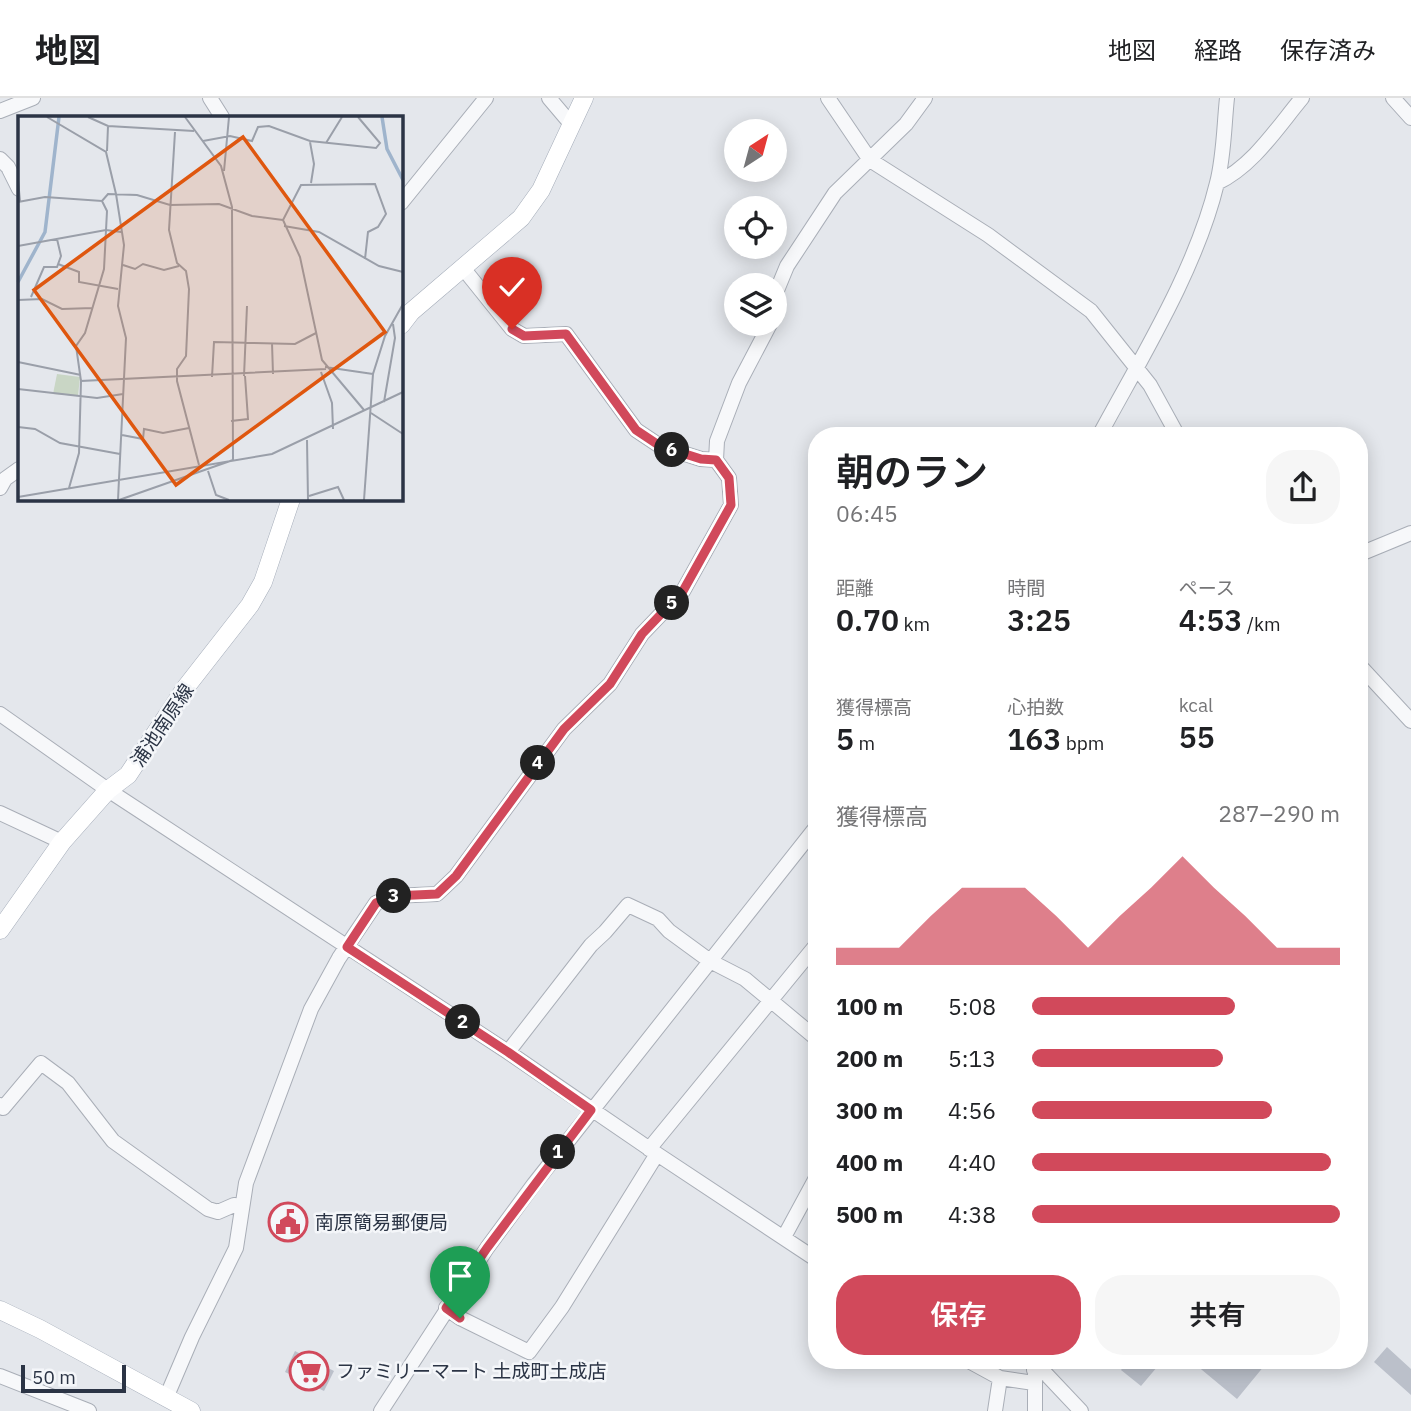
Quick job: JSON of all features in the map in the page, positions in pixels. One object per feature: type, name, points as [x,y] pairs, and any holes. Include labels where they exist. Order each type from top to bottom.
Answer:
[{"type":"main road","points":[[402,325],[411,312],[521,218],[541,190],[584,98]]},
{"type":"main road","name":"浦池南原線","points":[[0,930],[62,842],[108,790],[128,775],[186,687],[250,605],[263,582],[291,500]]},
{"type":"main road","points":[[0,1310],[191,1411]]},
{"type":"street","points":[[0,111],[33,98]]},
{"type":"street","points":[[210,98],[221,116]]},
{"type":"street","points":[[402,202],[486,98]]},
{"type":"street","points":[[549,98],[571,124]]},
{"type":"street","points":[[828,98],[870,160],[988,235],[1091,312],[1137,366],[1173,427]]},
{"type":"street","points":[[784,273],[835,193],[906,124],[925,98]]},
{"type":"street","points":[[1104,427],[1166,312],[1202,231],[1217,183],[1227,98]]},
{"type":"street","points":[[1217,183],[1233,175],[1249,160],[1302,98]]},
{"type":"street","points":[[1393,98],[1411,118]]},
{"type":"street","points":[[0,159],[8,167],[18,187]]},
{"type":"street","points":[[463,268],[512,329],[524,336],[566,334],[636,430],[660,446],[701,459],[716,460]]},
{"type":"street","points":[[166,1398],[192,1337],[236,1248],[246,1183],[311,1009],[376,903],[393,896],[437,894],[456,876],[564,729],[610,684],[642,634],[683,591],[731,505],[729,478],[716,460],[717,441],[739,383],[764,336]]},
{"type":"street","points":[[0,488],[5,479],[18,470]]},
{"type":"street","points":[[1368,551],[1411,533]]},
{"type":"street","points":[[1368,675],[1411,721]]},
{"type":"street","points":[[0,714],[108,790],[508,1052],[808,1254]]},
{"type":"street","points":[[0,813],[62,842]]},
{"type":"street","points":[[381,1411],[495,1237],[591,1110],[808,837]]},
{"type":"street","points":[[508,1052],[591,945],[628,905],[658,919],[710,961],[745,979],[808,1031]]},
{"type":"street","points":[[446,1308],[460,1318],[529,1352],[562,1307],[653,1152],[808,955]]},
{"type":"street","points":[[0,1105],[3,1108],[41,1063],[68,1083],[113,1141],[208,1209],[218,1212],[234,1205],[242,1206]]},
{"type":"street","points":[[784,1237],[808,1193]]},
{"type":"street","points":[[984,1369],[1000,1378],[1035,1371],[1046,1374],[1081,1411]]},
{"type":"street","points":[[1035,1371],[1035,1411]]},
{"type":"street","points":[[0,1376],[89,1411]]},
{"type":"street","points":[[995,1411],[1000,1378]]},
{"type":"building","points":[[1387,1347],[1411,1369],[1411,1395],[1374,1362]]},
{"type":"building","name":"ファミリーマート 土成町土成店","points":[[295,1351],[334,1371],[324,1391],[285,1372]]},
{"type":"building","points":[[1122,1369],[1155,1369],[1141,1386]]},
{"type":"building","points":[[1201,1369],[1262,1369],[1237,1399]]},
{"type":"place","name":"南原簡易郵便局","points":[[288,1222]]},
{"type":"place","name":"ファミリーマート 土成町土成店","points":[[309,1371]]},
{"type":"route","points":[[460,1318],[446,1308],[487,1248],[591,1110],[508,1052],[347,947],[376,903],[393,896],[437,894],[456,876],[564,729],[610,684],[642,634],[683,591],[731,505],[729,478],[716,460],[701,459],[660,446],[636,430],[566,334],[524,336],[512,329]]}]
